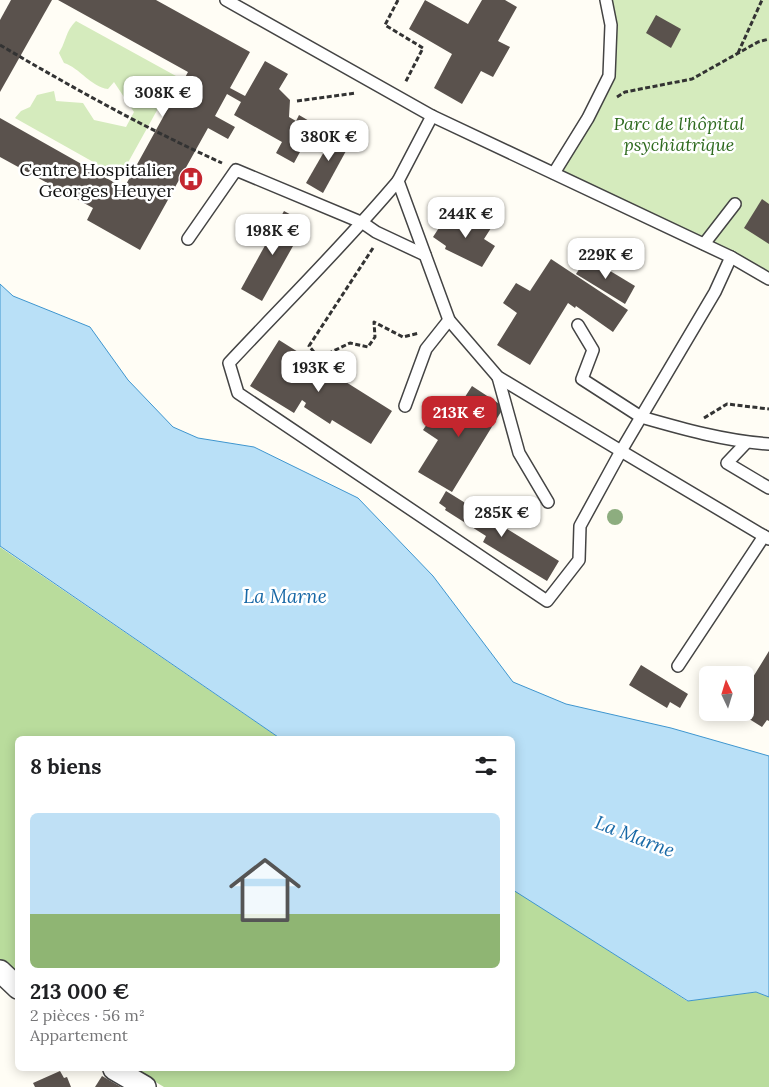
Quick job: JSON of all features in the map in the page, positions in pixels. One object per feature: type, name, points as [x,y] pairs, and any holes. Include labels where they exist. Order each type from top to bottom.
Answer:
[{"type":"street","points":[[0,971],[15,985]]},
{"type":"street","points":[[117,1071],[145,1087]]},
{"type":"lane","points":[[226,0],[432,116],[731,257],[769,279]]},
{"type":"lane","points":[[554,173],[588,118],[609,76],[611,26],[606,0]]},
{"type":"lane","points":[[432,116],[398,181],[363,223],[229,363],[238,393],[547,601],[579,560],[580,526],[641,416],[715,292],[731,257]]},
{"type":"lane","points":[[188,239],[236,170],[363,223],[382,235],[425,254]]},
{"type":"lane","points":[[398,181],[449,320],[498,377],[767,538],[678,666]]},
{"type":"lane","points":[[704,244],[735,204]]},
{"type":"lane","points":[[405,406],[426,348],[449,320]]},
{"type":"lane","points":[[578,326],[593,350],[582,379],[641,416],[683,430],[746,442],[769,444]]},
{"type":"lane","points":[[498,377],[519,453],[548,502]]},
{"type":"lane","points":[[746,442],[727,463],[769,488]]},
{"type":"path","points":[[398,0],[385,25],[423,48],[398,97]]},
{"type":"path","points":[[738,54],[762,0]]},
{"type":"path","points":[[588,118],[625,92],[692,79],[769,39]]},
{"type":"path","points":[[0,45],[84,95],[154,132],[236,170]]},
{"type":"path","points":[[297,101],[382,89]]},
{"type":"path","points":[[382,235],[309,346],[319,358],[350,343],[368,347],[375,337],[374,322],[403,337],[417,332],[435,337]]},
{"type":"path","points":[[683,430],[727,404],[769,409]]},
{"type":"green space","name":"Parc de l'hôpital psychiatrique","points":[[606,0],[769,0],[769,279],[554,173],[609,76]]},
{"type":"green space","points":[[76,21],[176,76],[120,177],[15,118],[21,111],[30,107],[37,95],[54,91],[56,101],[83,103],[94,120],[126,127],[134,112],[114,82],[108,89],[96,85],[70,65],[64,63],[59,53],[70,29]]},
{"type":"green space","points":[[0,547],[277,736],[15,736],[15,975],[0,961]]},
{"type":"green space","points":[[515,890],[687,1001],[756,992],[769,997],[769,1087],[164,1087],[137,1071],[515,1071]]},
{"type":"water","name":"La Marne","points":[[0,284],[13,296],[90,327],[128,380],[173,427],[198,438],[254,447],[358,498],[433,576],[513,682],[566,704],[671,728],[769,756],[769,997],[756,992],[688,1001],[515,891],[515,736],[277,736],[0,546]]},
{"type":"building","points":[[11,0],[52,0],[0,92],[0,20]]},
{"type":"building","points":[[58,0],[156,0],[250,52],[230,88],[245,96],[265,61],[288,74],[279,89],[290,100],[289,117],[296,121],[299,115],[316,125],[310,135],[307,133],[304,140],[306,141],[294,163],[276,153],[282,142],[234,115],[241,102],[227,94],[215,116],[235,127],[228,139],[208,128],[140,250],[87,220],[93,208],[0,157],[0,118],[124,188],[188,72]]},
{"type":"building","points":[[425,0],[468,24],[482,0],[505,0],[517,7],[498,41],[510,47],[493,77],[481,71],[462,104],[434,88],[452,54],[409,29]]},
{"type":"building","points":[[656,15],[681,29],[671,48],[646,33]]},
{"type":"building","points":[[336,131],[352,140],[323,193],[306,183]]},
{"type":"building","points":[[762,199],[769,204],[769,244],[744,228]]},
{"type":"building","points":[[284,211],[306,223],[262,301],[241,289]]},
{"type":"building","points":[[464,211],[491,228],[484,239],[495,246],[482,267],[445,249],[446,246],[433,237],[446,217],[456,223]]},
{"type":"building","points":[[587,257],[635,286],[625,304],[576,274]]},
{"type":"building","points":[[551,259],[628,310],[613,332],[576,306],[575,308],[568,303],[530,365],[497,345],[517,313],[503,303],[516,283],[530,291]]},
{"type":"building","points":[[279,340],[392,411],[371,444],[332,420],[330,424],[304,407],[306,403],[302,400],[294,413],[250,386]]},
{"type":"building","points":[[472,386],[504,407],[452,492],[418,472],[438,440],[423,430],[437,409],[452,417]]},
{"type":"building","points":[[446,491],[559,561],[547,581],[483,542],[486,536],[445,510],[446,508],[439,503]]},
{"type":"building","points":[[769,651],[769,721],[767,720],[762,727],[752,721],[754,721],[754,675]]},
{"type":"building","points":[[641,665],[688,694],[680,708],[670,702],[667,708],[629,685]]},
{"type":"building","points":[[60,1071],[64,1078],[67,1077],[71,1087],[35,1087],[33,1083]]},
{"type":"building","points":[[102,1076],[121,1087],[95,1087]]},
{"type":"place","name":"Centre Hospitalier Georges Heuyer","points":[[191,179]]}]
